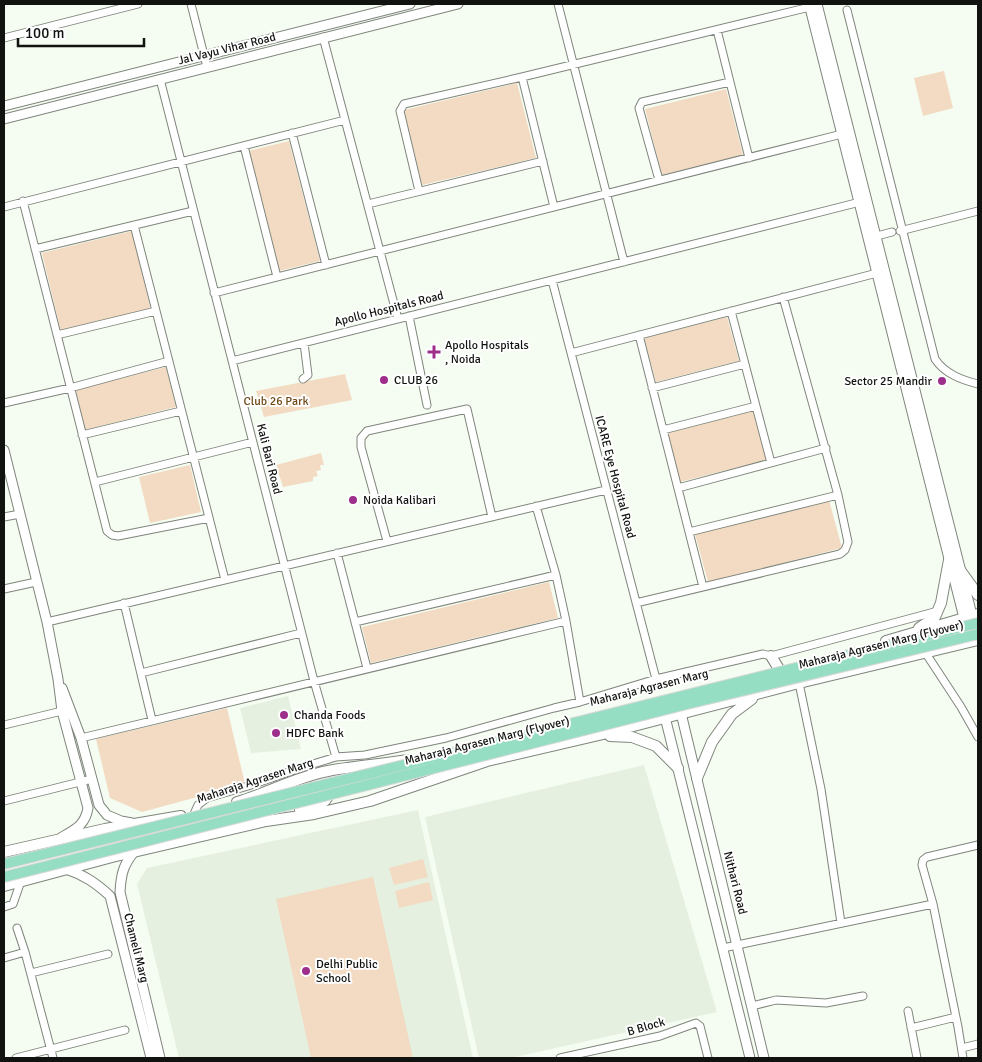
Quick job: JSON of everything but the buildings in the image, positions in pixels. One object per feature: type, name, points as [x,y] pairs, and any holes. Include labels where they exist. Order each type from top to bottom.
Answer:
[{"type":"main road","points":[[910,634],[935,617],[941,604],[949,560]]},
{"type":"main road","points":[[960,570],[978,595]]},
{"type":"main road","name":"Maharaja Agrasen Marg","points":[[8,851],[105,829],[194,814],[260,795],[300,779],[328,771],[438,755],[779,669],[973,617]]},
{"type":"main road","name":"Maharaja Agrasen Marg (Flyover)","points":[[4,864],[973,617]]},
{"type":"main road","name":"Maharaja Agrasen Marg (Flyover)","points":[[4,877],[687,704],[978,634]]},
{"type":"main road","points":[[4,886],[112,857],[266,821],[314,814],[370,801],[487,761],[599,735],[799,683],[978,640]]},
{"type":"main road","points":[[772,656],[779,669]]},
{"type":"main road","points":[[697,778],[712,742],[732,714],[757,695]]},
{"type":"main road","points":[[599,735],[632,737],[656,746],[678,768]]},
{"type":"main road","points":[[411,760],[422,766],[425,774],[420,784]]},
{"type":"main road","points":[[266,821],[324,802],[328,798],[329,790],[324,782],[284,792],[273,789]]},
{"type":"street","points":[[4,38],[136,4]]},
{"type":"street","points":[[191,4],[207,67]]},
{"type":"street","name":"Jal Vayu Vihar Road","points":[[4,106],[410,4]]},
{"type":"street","name":"Jal Vayu Vihar Road","points":[[4,119],[458,4]]},
{"type":"street","points":[[558,4],[624,262]]},
{"type":"street","points":[[419,191],[400,111],[404,104],[574,65],[812,5]]},
{"type":"street","points":[[812,5],[842,134],[863,201]]},
{"type":"street","points":[[812,5],[973,617]]},
{"type":"street","points":[[846,10],[899,231],[935,360],[949,374],[978,386]]},
{"type":"street","points":[[717,30],[749,158]]},
{"type":"street","points":[[324,38],[398,319]]},
{"type":"street","points":[[522,77],[554,207]]},
{"type":"street","name":"Kali Bari Road","points":[[160,79],[301,633],[336,757]]},
{"type":"street","points":[[659,180],[639,108],[640,104],[730,82]]},
{"type":"street","points":[[4,207],[345,120]]},
{"type":"street","points":[[292,133],[326,265]]},
{"type":"street","points":[[214,293],[842,134]]},
{"type":"street","points":[[244,146],[276,277]]},
{"type":"street","points":[[368,204],[543,161]]},
{"type":"street","points":[[23,201],[107,531],[112,535],[118,536],[209,518]]},
{"type":"street","name":"Apollo Hospitals Road","points":[[232,361],[863,201]]},
{"type":"street","points":[[35,249],[194,211]]},
{"type":"street","points":[[872,238],[978,211]]},
{"type":"street","points":[[134,226],[224,580]]},
{"type":"street","points":[[872,238],[877,273],[949,560],[973,617]]},
{"type":"street","points":[[571,353],[877,273]]},
{"type":"street","name":"ICARE Eye Hospital Road","points":[[552,280],[656,679]]},
{"type":"street","points":[[636,603],[840,554],[845,550],[848,542],[838,494],[784,297]]},
{"type":"street","points":[[57,335],[156,311]]},
{"type":"street","points":[[731,311],[771,463]]},
{"type":"street","points":[[409,316],[427,405]]},
{"type":"street","points":[[639,335],[703,587]]},
{"type":"street","points":[[303,379],[308,375],[304,343]]},
{"type":"street","points":[[4,403],[70,388],[169,361]]},
{"type":"street","points":[[652,388],[745,364]]},
{"type":"street","points":[[663,430],[756,406]]},
{"type":"street","points":[[387,541],[362,447],[361,438],[367,430],[467,409],[492,517]]},
{"type":"street","points":[[82,435],[181,411]]},
{"type":"street","points":[[95,482],[252,442]]},
{"type":"street","points":[[678,488],[826,448]]},
{"type":"street","points":[[4,450],[46,622],[58,679],[62,711],[88,808],[86,817],[78,828],[55,841]]},
{"type":"street","points":[[46,622],[606,490]]},
{"type":"street","points":[[689,532],[838,494]]},
{"type":"street","points":[[536,506],[556,575],[580,702]]},
{"type":"street","points":[[4,517],[20,514]]},
{"type":"street","points":[[337,553],[367,668]]},
{"type":"street","points":[[355,622],[556,575]]},
{"type":"street","points":[[4,590],[36,582]]},
{"type":"street","points":[[124,603],[152,720]]},
{"type":"street","points":[[194,814],[198,805],[207,798],[336,757],[365,755],[446,738],[580,702],[656,679],[763,654],[772,656],[938,611]]},
{"type":"street","points":[[81,738],[566,621]]},
{"type":"street","points":[[141,673],[301,633]]},
{"type":"street","points":[[925,652],[978,737]]},
{"type":"street","points":[[58,679],[75,717],[99,805],[107,814],[121,821],[135,824]]},
{"type":"street","points":[[799,683],[821,789],[841,923]]},
{"type":"street","name":"Nithari Road","points":[[678,694],[681,714],[764,1058]]},
{"type":"street","points":[[660,698],[750,1058]]},
{"type":"street","points":[[4,724],[62,711]]},
{"type":"street","points":[[4,801],[92,779]]},
{"type":"street","points":[[962,1058],[962,1048],[933,904],[922,865],[923,860],[927,857],[978,845]]},
{"type":"street","points":[[4,907],[13,904],[21,881],[8,851]]},
{"type":"street","name":"Chameli Marg","points":[[134,852],[126,862],[121,873],[120,892],[160,1058]]},
{"type":"street","name":"Chameli Marg","points":[[65,869],[82,874],[110,896],[150,1058]]},
{"type":"street","points":[[723,948],[933,904]]},
{"type":"street","points":[[17,928],[31,972],[53,1058]]},
{"type":"street","points":[[4,958],[25,952]]},
{"type":"street","points":[[31,972],[108,954]]},
{"type":"street","points":[[752,1006],[776,1000],[826,1003],[863,996]]},
{"type":"street","points":[[908,1011],[917,1058]]},
{"type":"street","points":[[911,1028],[956,1017]]},
{"type":"street","name":"B Block","points":[[562,1058],[660,1036],[696,1023],[700,1026],[708,1058]]},
{"type":"street","points":[[16,1058],[125,1030]]},
{"type":"street","points":[[962,1048],[978,1044]]},
{"type":"shaded area","points":[[288,696],[301,749],[251,753],[240,708]]},
{"type":"shaded area","points":[[644,765],[717,1012],[511,1058],[479,1058],[425,817]]},
{"type":"shaded area","name":"Delhi Public School","points":[[418,810],[473,1058],[179,1058],[137,884],[147,868]]},
{"type":"green space","points":[[944,71],[953,108],[923,116],[914,78]]},
{"type":"green space","points":[[517,83],[536,158],[422,185],[404,110]]},
{"type":"green space","points":[[726,89],[743,155],[662,175],[645,109]]},
{"type":"green space","points":[[289,141],[320,261],[279,271],[248,151]]},
{"type":"green space","points":[[132,231],[151,311],[61,332],[42,253]]},
{"type":"green space","points":[[727,317],[739,361],[656,382],[644,338]]},
{"type":"green space","points":[[166,367],[176,407],[85,430],[75,390]]},
{"type":"green space","name":"Club 26 Park","points":[[345,374],[352,400],[264,417],[256,391]]},
{"type":"green space","points":[[753,411],[766,460],[680,482],[668,433]]},
{"type":"green space","points":[[321,453],[324,465],[320,465],[321,470],[316,471],[318,476],[313,477],[313,481],[283,487],[276,465]]},
{"type":"green space","points":[[190,465],[201,512],[150,523],[139,477]]},
{"type":"green space","points":[[829,500],[842,548],[708,582],[695,534]]},
{"type":"green space","points":[[549,582],[558,618],[371,663],[362,627]]},
{"type":"green space","points":[[227,708],[245,784],[142,812],[110,798],[96,739]]},
{"type":"green space","points":[[423,859],[428,877],[394,885],[389,868]]},
{"type":"green space","points":[[373,877],[413,1058],[311,1058],[276,899]]},
{"type":"green space","points":[[429,882],[433,900],[399,908],[395,891]]},
{"type":"place","name":"Apollo Hospitals , Noida","points":[[434,352]]},
{"type":"place","name":"CLUB 26","points":[[384,380]]},
{"type":"place","name":"Sector 25 Mandir","points":[[942,381]]},
{"type":"place","name":"Noida Kalibari","points":[[353,500]]},
{"type":"place","name":"Chanda Foods","points":[[284,715]]},
{"type":"place","name":"HDFC Bank","points":[[276,733]]},
{"type":"place","name":"Delhi Public School","points":[[306,971]]}]
